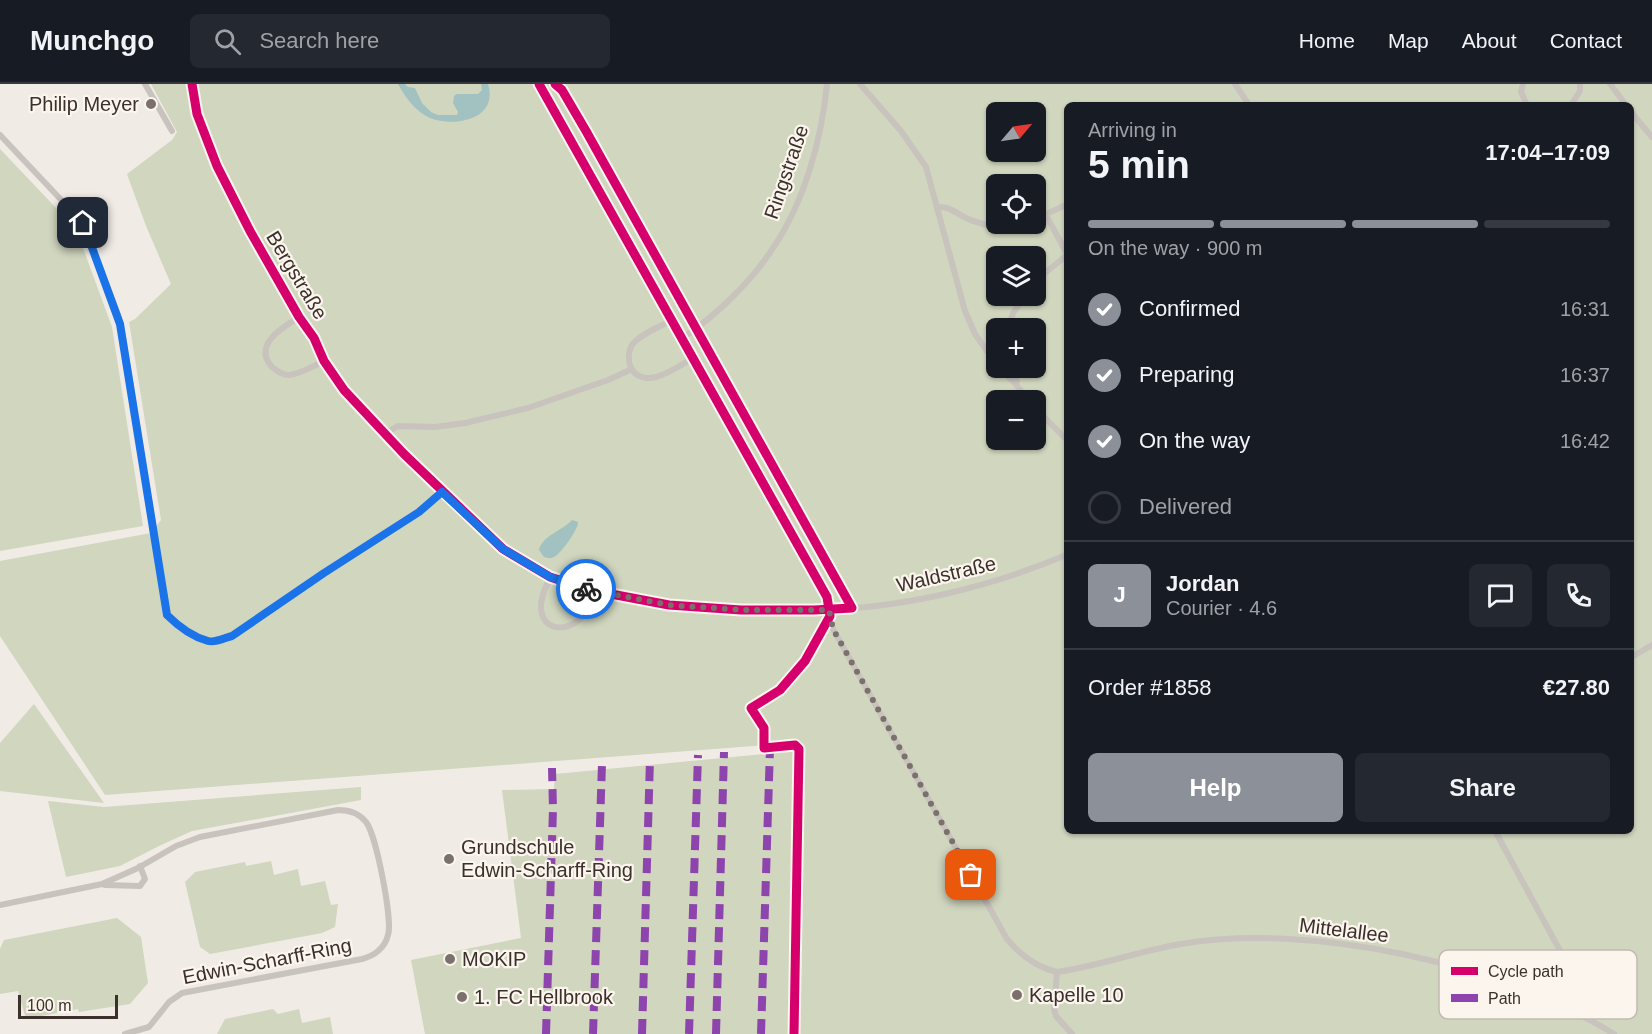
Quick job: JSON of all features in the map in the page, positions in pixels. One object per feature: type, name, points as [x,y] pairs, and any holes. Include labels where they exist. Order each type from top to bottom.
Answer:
[{"type":"street","points":[[145,84],[172,131]]},
{"type":"street","name":"Bergstraße","points":[[192,84],[197,114],[216,166],[299,317],[314,338],[324,361],[344,390],[412,462],[503,549],[550,577]]},
{"type":"street","points":[[539,84],[824,591],[833,629],[1007,939],[1017,952],[1028,960],[1057,972],[1054,1010],[1056,1016],[1072,1034]]},
{"type":"street","name":"Ringstraße","points":[[682,338],[697,329],[716,312],[745,282],[778,240],[801,193],[812,158],[825,104],[827,84]]},
{"type":"street","points":[[860,84],[926,167],[965,311],[975,334],[986,350]]},
{"type":"street","points":[[1235,84],[1247,102]]},
{"type":"street","points":[[1523,84],[1521,92],[1526,102]]},
{"type":"street","points":[[1573,102],[1580,91],[1580,84]]},
{"type":"street","points":[[1610,84],[1624,102]]},
{"type":"street","points":[[1634,116],[1652,137]]},
{"type":"street","points":[[0,135],[83,223],[118,315],[167,615],[178,626],[208,641],[232,636],[419,512],[442,492]]},
{"type":"street","points":[[938,207],[944,206],[964,217],[986,225]]},
{"type":"street","points":[[1064,206],[1046,215],[1064,250]]},
{"type":"street","points":[[1046,271],[1064,256]]},
{"type":"street","name":"Bergstraße","points":[[299,317],[277,331],[272,337],[267,346],[268,363],[283,374],[290,375],[324,361]]},
{"type":"street","points":[[672,320],[633,344],[629,352],[632,369],[638,375],[653,378],[693,358]]},
{"type":"street","points":[[386,433],[398,426],[435,427],[465,423],[528,408],[608,380],[632,369]]},
{"type":"street","points":[[1009,378],[1020,389]]},
{"type":"street","points":[[1015,378],[1020,389]]},
{"type":"street","points":[[1046,419],[1064,437]]},
{"type":"street","name":"Waldstraße","points":[[590,590],[669,605],[741,610],[829,610],[915,600],[1011,575],[1064,556]]},
{"type":"street","points":[[550,577],[590,590],[587,609],[581,618],[566,628],[550,625],[543,617],[541,608],[543,594],[550,577]]},
{"type":"street","points":[[1634,656],[1652,645]]},
{"type":"street","name":"Edwin-Scharff-Ring","points":[[0,905],[102,884],[168,850],[199,837],[334,811],[348,811],[364,819],[373,834],[389,919],[390,930],[383,946],[369,957],[182,993],[169,1002],[149,1027],[125,1034]]},
{"type":"street","points":[[1497,834],[1560,950]]},
{"type":"street","name":"Edwin-Scharff-Ring","points":[[102,884],[140,886],[145,879],[140,866]]},
{"type":"street","name":"Mittelallee","points":[[1057,972],[1183,943],[1233,940],[1287,939],[1361,946],[1439,963]]},
{"type":"street","name":"Mittelallee","points":[[1591,1020],[1614,1034]]},
{"type":"green space","points":[[151,84],[1652,84],[1652,1034],[796,1034],[801,747],[795,743],[105,795],[0,636],[0,561],[151,533],[161,520],[129,322],[135,319],[171,284],[127,174],[172,140],[177,132]]},
{"type":"green space","points":[[0,149],[76,229],[112,327],[143,526],[0,551]]},
{"type":"green space","points":[[34,704],[104,803],[0,791],[0,743]]},
{"type":"green space","points":[[796,751],[789,1034],[425,1034],[411,960],[521,938],[502,790],[554,789],[555,774]]},
{"type":"green space","points":[[361,787],[361,800],[192,831],[120,866],[66,877],[48,801],[104,807]]},
{"type":"green space","points":[[271,861],[274,875],[298,869],[301,886],[325,881],[331,905],[338,904],[335,927],[322,933],[210,954],[200,947],[185,882],[195,872],[245,862],[246,866]]},
{"type":"green space","points":[[117,918],[141,937],[148,983],[130,1004],[79,1012],[78,1009],[26,1019],[18,991],[0,994],[0,949],[4,940]]},
{"type":"green space","points":[[273,1009],[278,1014],[299,1009],[302,1023],[330,1017],[333,1034],[217,1034],[225,1019]]},
{"type":"water","points":[[398,84],[415,88],[422,103],[438,115],[457,115],[458,112],[453,103],[454,96],[478,94],[482,90],[481,84],[488,84],[490,96],[481,113],[472,118],[462,121],[440,121],[420,112]]},
{"type":"water","points":[[572,520],[578,522],[578,525],[565,546],[554,557],[544,557],[539,550],[544,541]]},
{"type":"marked path","points":[[761,1034],[770,748]]},
{"type":"marked path","points":[[716,1034],[724,752]]},
{"type":"marked path","points":[[689,1034],[698,755]]},
{"type":"marked path","points":[[642,1034],[650,759]]},
{"type":"marked path","points":[[593,1034],[602,764]]},
{"type":"marked path","points":[[546,1034],[553,809],[552,768]]},
{"type":"cycle path","points":[[192,84],[197,114],[217,166],[250,231],[299,317],[314,338],[324,361],[344,390],[404,454],[503,549],[550,577],[590,590],[669,605],[741,610],[852,608],[586,131],[562,90],[555,84]]},
{"type":"cycle path","points":[[539,84],[827,597],[830,616],[805,661],[780,690],[751,708],[764,728],[764,748],[795,745],[799,749],[794,1034]]},
{"type":"way so far","points":[[586,589],[669,605],[741,610],[829,610],[833,629],[971,875]]},
{"type":"place","name":"Philip Meyer","points":[[151,104]]},
{"type":"place","name":"Grundschule Edwin-Scharff-Ring","points":[[449,859]]},
{"type":"place","name":"MOKIP","points":[[450,959]]},
{"type":"place","name":"Kapelle 10","points":[[1017,995]]},
{"type":"place","name":"1. FC Hellbrook","points":[[462,997]]},
{"type":"route","points":[[83,223],[118,315],[167,615],[178,626],[208,641],[232,636],[419,512],[442,492],[503,549],[550,577],[586,589]]}]
